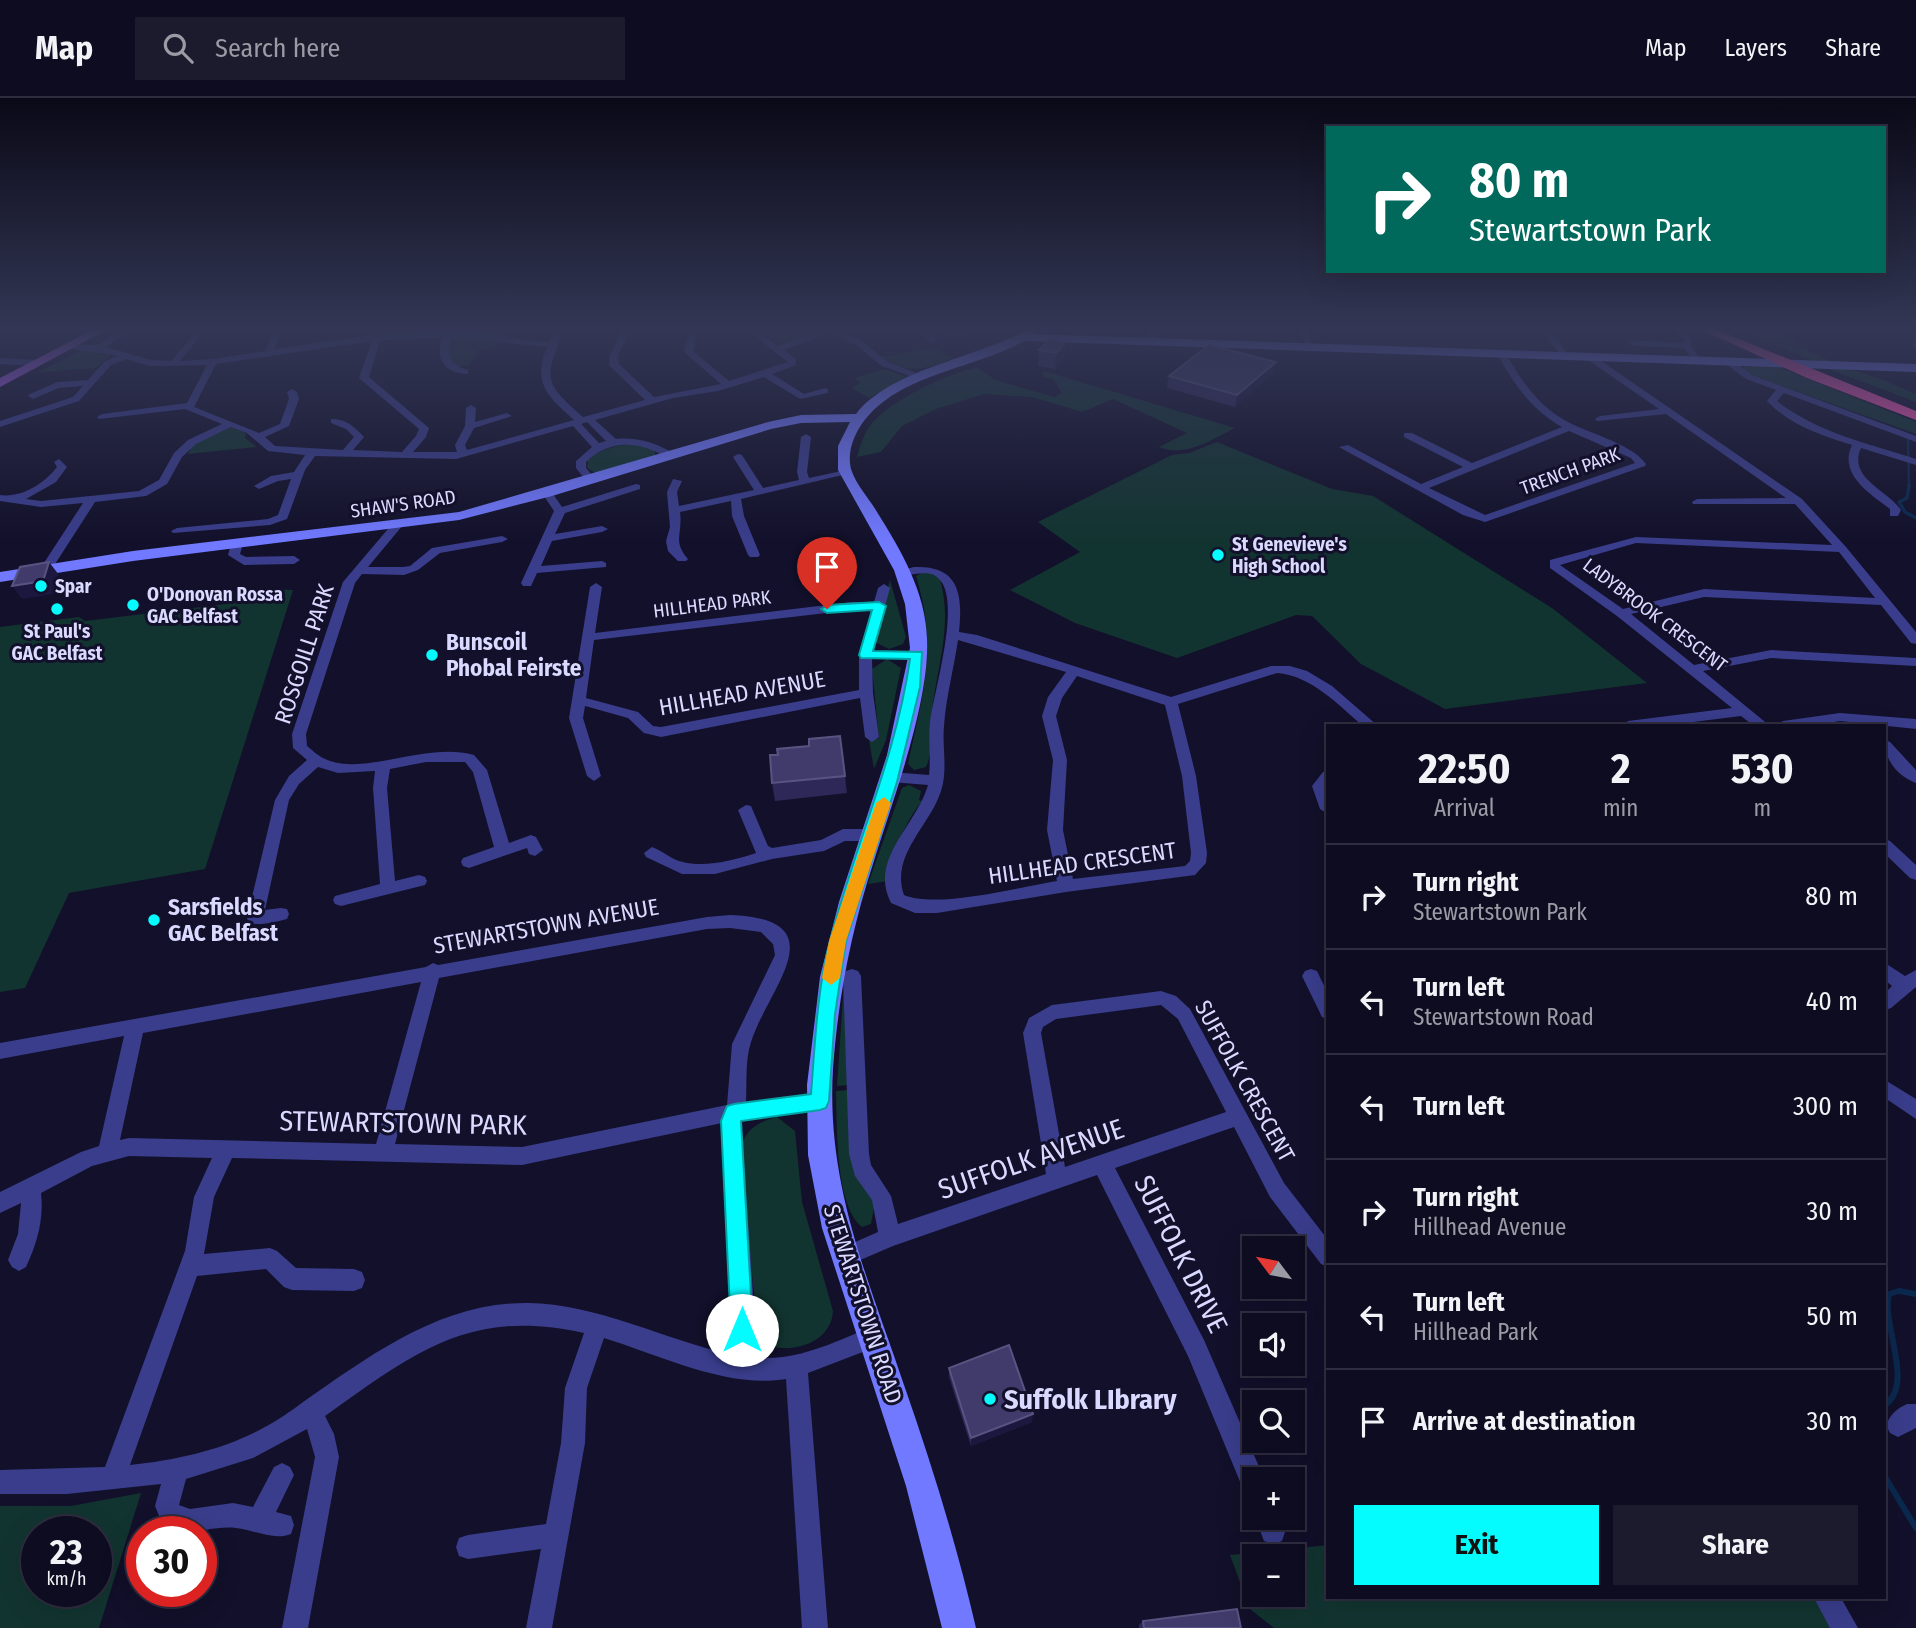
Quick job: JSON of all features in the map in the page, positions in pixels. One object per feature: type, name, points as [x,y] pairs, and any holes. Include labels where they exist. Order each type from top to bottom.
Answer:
[{"type":"highway","points":[[1873,399],[1916,416]]},
{"type":"highway","points":[[1894,399],[1916,408]]},
{"type":"street","points":[[0,424],[75,399]]},
{"type":"street","points":[[189,406],[193,399]]},
{"type":"street","points":[[257,437],[284,426],[294,399]]},
{"type":"street","points":[[390,399],[424,428],[421,436],[404,455]]},
{"type":"street","points":[[559,399],[582,421],[614,443]]},
{"type":"street","points":[[102,417],[189,406],[199,414],[231,423],[257,437],[272,449],[345,454],[463,454],[660,399]]},
{"type":"street","points":[[676,510],[846,473],[844,448],[855,424],[872,406],[884,399]]},
{"type":"street","name":"TRENCH PARK","points":[[1344,447],[1467,513],[1485,519],[1641,464],[1635,456],[1568,428],[1529,399]]},
{"type":"street","points":[[1650,399],[1798,501],[1842,548],[1916,640]]},
{"type":"street","points":[[1773,399],[1777,407],[1808,427],[1916,462]]},
{"type":"street","points":[[1810,399],[1916,439]]},
{"type":"street","name":"SHAW'S ROAD","points":[[0,577],[468,514],[801,419],[872,406]]},
{"type":"street","points":[[463,454],[460,445],[470,426],[471,408]]},
{"type":"street","points":[[1600,419],[1667,411]]},
{"type":"street","points":[[470,426],[507,416]]},
{"type":"street","name":"SHAW'S ROAD","points":[[801,419],[827,417],[855,424]]},
{"type":"street","points":[[334,421],[349,427],[359,438],[345,454]]},
{"type":"street","points":[[582,421],[598,448]]},
{"type":"street","points":[[0,498],[41,505],[153,490],[163,482],[178,455],[192,442],[231,423]]},
{"type":"street","points":[[1421,488],[1568,428]]},
{"type":"street","points":[[1408,435],[1471,467]]},
{"type":"street","points":[[806,437],[802,472],[806,481]]},
{"type":"street","points":[[591,480],[580,465],[583,458],[598,448],[614,443],[646,443],[671,456]]},
{"type":"street","points":[[1858,444],[1853,455],[1854,469],[1864,482],[1894,507],[1894,514]]},
{"type":"street","points":[[177,531],[278,520],[286,514],[298,475],[312,453]]},
{"type":"street","points":[[738,457],[761,493]]},
{"type":"street","points":[[14,501],[51,480],[62,467],[59,462]]},
{"type":"street","name":"STEWARTSTOWN ROAD","points":[[846,473],[901,572],[915,609],[917,655],[913,687],[891,777],[838,941],[826,1014],[820,1101],[825,1184],[844,1257],[873,1337],[936,1533],[959,1628]]},
{"type":"street","points":[[259,486],[275,478],[298,475]]},
{"type":"street","points":[[677,481],[672,492],[676,510],[672,541],[674,551],[682,559]]},
{"type":"street","points":[[560,511],[626,496],[636,487]]},
{"type":"street","points":[[547,493],[560,511]]},
{"type":"street","points":[[46,569],[90,499]]},
{"type":"street","points":[[736,499],[738,516],[754,555]]},
{"type":"street","points":[[1697,502],[1798,501]]},
{"type":"street","points":[[527,583],[560,511]]},
{"type":"street","name":"ROSGOILL PARK","points":[[315,761],[300,748],[299,734],[344,593],[357,570],[397,525]]},
{"type":"street","points":[[549,538],[603,530]]},
{"type":"street","name":"LADYBROOK CRESCENT","points":[[1761,724],[1621,613],[1554,566],[1554,562],[1636,540],[1842,548]]},
{"type":"street","points":[[237,544],[234,555],[244,561],[294,559]]},
{"type":"street","points":[[357,570],[404,571],[414,568],[436,550],[495,544]]},
{"type":"street","name":"HILLHEAD CRESCENT","points":[[901,572],[930,569],[943,574],[953,595],[953,635],[937,724],[939,763],[929,802],[904,841],[893,886],[897,900],[925,908],[1066,886],[1189,871],[1198,863],[1189,776],[1171,702]]},
{"type":"street","points":[[533,570],[601,571],[580,690],[577,728],[594,776]]},
{"type":"street","points":[[872,737],[866,693],[865,655],[884,588]]},
{"type":"street","points":[[1621,613],[1704,593],[1885,601]]},
{"type":"street","name":"HILLHEAD PARK","points":[[590,638],[852,606],[879,606]]},
{"type":"street","points":[[953,635],[973,638],[1171,702],[1276,669],[1287,668],[1311,678],[1368,724]]},
{"type":"street","points":[[1694,669],[1771,654],[1916,662]]},
{"type":"street","points":[[865,655],[917,655]]},
{"type":"street","points":[[1066,886],[1055,830],[1060,760],[1049,716],[1055,697],[1074,671]]},
{"type":"street","name":"HILLHEAD AVENUE","points":[[581,701],[633,715],[649,730],[662,732],[866,693]]},
{"type":"street","points":[[1645,724],[1745,711]]},
{"type":"street","points":[[1796,724],[1840,717],[1868,723],[1916,724]]},
{"type":"street","points":[[1886,746],[1902,767],[1916,778]]},
{"type":"street","points":[[281,914],[255,918],[282,800],[294,780],[315,761],[344,768],[450,755],[469,758],[480,770],[503,850]]},
{"type":"street","points":[[383,764],[380,788],[388,889]]},
{"type":"street","points":[[891,777],[935,781]]},
{"type":"street","points":[[1326,778],[1319,786],[1326,804]]},
{"type":"street","points":[[746,810],[762,850],[770,854]]},
{"type":"street","points":[[652,853],[665,862],[687,868],[725,865],[824,845],[843,835],[874,835]]},
{"type":"street","points":[[469,862],[531,841],[535,850]]},
{"type":"street","points":[[1886,846],[1916,874]]},
{"type":"street","points":[[341,900],[419,881]]},
{"type":"street","name":"STEWARTSTOWN AVENUE","points":[[0,1051],[433,970],[706,923],[737,921],[761,926],[782,939],[783,955],[741,1044],[734,1112]]},
{"type":"street","points":[[383,1152],[433,970]]},
{"type":"street","points":[[1886,970],[1910,981],[1886,1002]]},
{"type":"street","points":[[852,976],[859,1154],[862,1169],[881,1196],[890,1237]]},
{"type":"street","points":[[1311,976],[1326,1009]]},
{"type":"street","name":"SUFFOLK CRESCENT","points":[[1057,1179],[1032,1033],[1035,1023],[1052,1012],[1153,998],[1170,1001],[1184,1014],[1277,1190],[1326,1254]]},
{"type":"street","points":[[108,1151],[135,1026]]},
{"type":"street","points":[[1886,1089],[1916,1110]]},
{"type":"street","name":"STEWARTSTOWN PARK","points":[[0,1203],[108,1151],[145,1146],[522,1156],[734,1112],[820,1101]]},
{"type":"street","points":[[734,1112],[731,1121],[743,1306],[740,1366]]},
{"type":"street","name":"SUFFOLK AVENUE","points":[[844,1257],[890,1237],[1237,1117]]},
{"type":"street","points":[[114,1477],[190,1266],[204,1197],[226,1149]]},
{"type":"street","name":"SUFFOLK DRIVE","points":[[1102,1163],[1196,1348],[1247,1467]]},
{"type":"street","points":[[19,1260],[29,1240],[32,1202],[30,1188]]},
{"type":"street","points":[[190,1266],[270,1258],[292,1279],[354,1280]]},
{"type":"street","points":[[0,1482],[46,1483],[114,1477],[205,1464],[251,1448],[310,1411],[391,1354],[420,1338],[497,1316],[547,1314],[740,1366],[765,1370],[796,1365],[873,1337]]},
{"type":"street","points":[[539,1628],[573,1443],[576,1388],[597,1326]]},
{"type":"street","points":[[796,1365],[815,1628]]},
{"type":"street","points":[[295,1628],[327,1457],[322,1434],[310,1411]]},
{"type":"street","points":[[177,1469],[167,1506],[173,1519],[190,1521],[233,1515],[271,1523],[282,1475]]},
{"type":"street","points":[[468,1547],[556,1535]]},
{"type":"street","points":[[1828,1599],[1844,1628]]},
{"type":"green space","points":[[902,399],[967,399],[936,409],[902,426],[881,452],[857,457],[869,427]]},
{"type":"green space","points":[[1040,399],[1112,399],[1082,412]]},
{"type":"green space","points":[[1114,399],[1139,399],[1235,428],[1188,449],[1169,450],[1159,447],[1187,433]]},
{"type":"green space","points":[[1820,399],[1859,399],[1916,422],[1916,434]]},
{"type":"green space","points":[[232,427],[246,433],[245,438],[257,447],[188,454],[193,444]]},
{"type":"green space","name":"St Genevieve's High School","points":[[1217,442],[1332,489],[1373,496],[1552,608],[1647,683],[1445,709],[1361,664],[1312,616],[1296,615],[1177,658],[1075,623],[1010,590],[1080,552],[1038,522],[1172,455],[1189,453]]},
{"type":"green space","points":[[639,444],[655,451],[655,456],[596,473],[587,468],[588,460],[606,449]]},
{"type":"green space","points":[[926,571],[939,576],[945,628],[932,712],[930,754],[926,767],[914,770],[908,764],[923,692],[927,648],[923,602],[916,576]]},
{"type":"green space","points":[[890,580],[906,637],[903,644],[889,649],[873,641]]},
{"type":"green space","points":[[249,588],[293,590],[205,869],[69,893],[25,988],[0,992],[0,627],[79,617],[85,621],[242,602]]},
{"type":"green space","points":[[887,659],[901,668],[886,740],[874,769],[869,740],[879,738],[872,669]]},
{"type":"green space","points":[[909,785],[921,791],[919,800],[922,801],[900,839],[888,881],[868,884],[902,788]]},
{"type":"green space","points":[[844,982],[849,1085],[837,1086]]},
{"type":"green space","points":[[849,1090],[875,1202],[871,1224],[862,1227],[847,1202],[839,1164],[836,1091]]},
{"type":"green space","points":[[777,1117],[795,1131],[802,1202],[833,1311],[824,1333],[816,1340],[793,1348],[759,1342],[740,1157],[743,1141],[751,1130],[762,1122]]},
{"type":"green space","points":[[141,1493],[134,1516],[126,1516],[126,1541],[112,1586],[112,1516],[21,1516],[21,1607],[106,1607],[99,1628],[0,1628],[0,1506],[71,1506]]},
{"type":"green space","points":[[1326,1545],[1326,1599],[1815,1599],[1832,1628],[1274,1628],[1249,1607],[1305,1607],[1305,1547]]},
{"type":"green space","points":[[1242,1554],[1242,1587],[1230,1555]]},
{"type":"building","points":[[49,562],[43,581],[12,586],[20,567]]},
{"type":"building","points":[[840,736],[845,776],[772,783],[770,755],[778,755],[777,749],[809,746],[809,739]]},
{"type":"building","name":"Suffolk LIbrary","points":[[1009,1345],[1033,1414],[971,1438],[949,1368]]},
{"type":"building","points":[[1237,1609],[1241,1628],[1144,1628],[1143,1621]]},
{"type":"waterway","points":[[1908,439],[1909,485]]},
{"type":"waterway","points":[[1909,485],[1907,498],[1899,502],[1905,512],[1916,518]]},
{"type":"waterway","points":[[1886,1404],[1897,1383],[1889,1321],[1889,1294],[1899,1291],[1916,1294]]},
{"type":"waterway","points":[[1886,1479],[1916,1528]]},
{"type":"slow traffic","points":[[831,978],[838,941],[884,803]]},
{"type":"place","name":"St Genevieve's High School","points":[[1218,555]]},
{"type":"place","name":"Spar","points":[[41,586]]},
{"type":"place","name":"O'Donovan Rossa GAC Belfast","points":[[133,605]]},
{"type":"place","name":"St Paul's GAC Belfast","points":[[57,609]]},
{"type":"place","name":"Bunscoil Phobal Feirste","points":[[432,655]]},
{"type":"place","name":"Sarsfields GAC Belfast","points":[[154,920]]},
{"type":"place","name":"Suffolk LIbrary","points":[[990,1399]]},
{"type":"route","points":[[742,1330],[743,1306],[731,1121],[734,1112],[820,1101],[826,1014],[838,941],[890,782],[913,687],[917,655],[865,655],[879,606],[827,609]]}]
